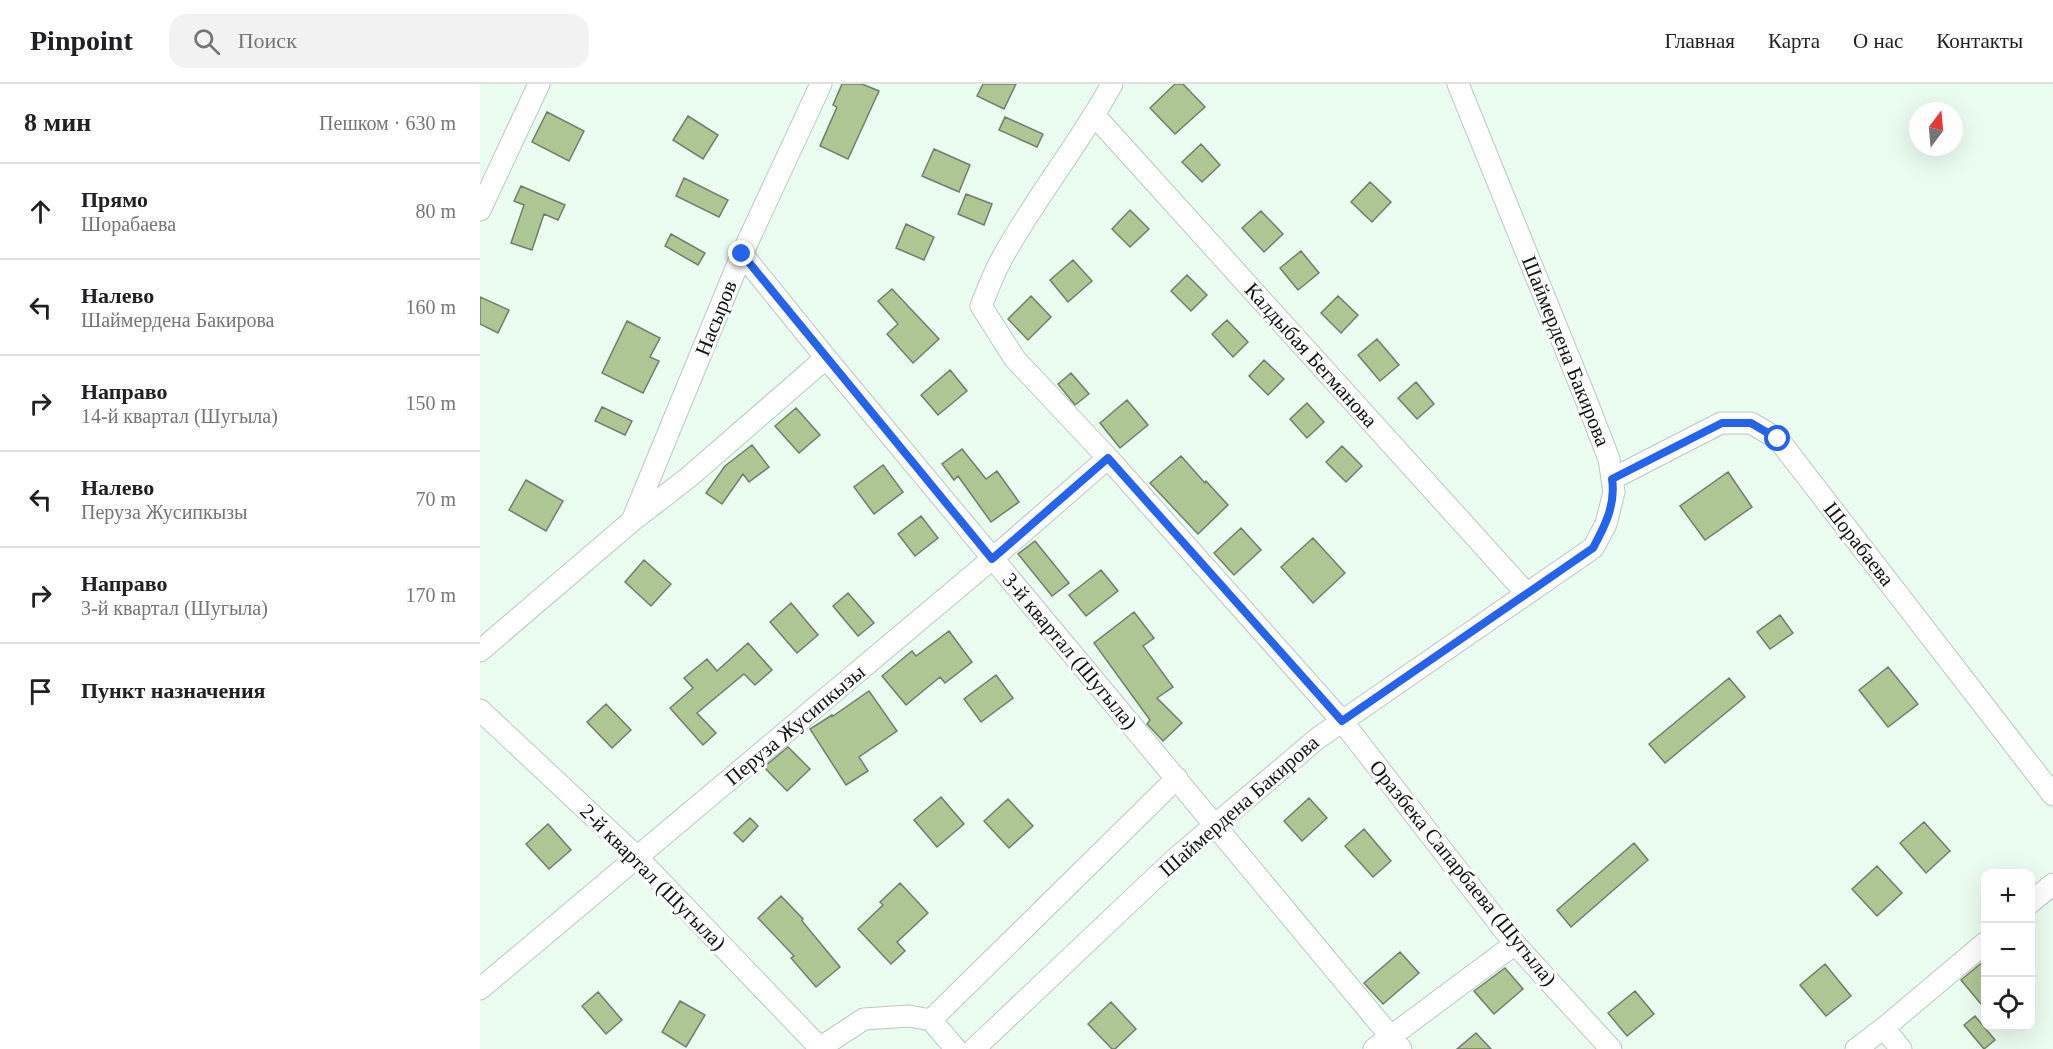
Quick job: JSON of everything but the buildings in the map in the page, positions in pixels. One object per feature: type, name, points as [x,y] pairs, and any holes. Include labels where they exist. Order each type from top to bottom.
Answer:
[{"type":"street","points":[[480,210],[539,84]]},
{"type":"street","name":"Насыров","points":[[632,521],[742,254],[821,84]]},
{"type":"street","points":[[1095,116],[1112,84]]},
{"type":"street","name":"Шаймердена Бакирова","points":[[974,1049],[1176,858],[1318,738],[1593,548],[1606,524],[1614,492],[1609,459],[1458,84]]},
{"type":"street","name":"Оразбека Сапарбаева (Шугыла)","points":[[1095,116],[1054,175],[1001,260],[981,306],[1015,359],[1108,458],[1342,721],[1515,944],[1611,1049]]},
{"type":"street","name":"Калдыбая Бегманова","points":[[1095,116],[1527,594]]},
{"type":"street","name":"3-й квартал (Шугыла)","points":[[742,254],[992,559],[1216,825],[1389,1045]]},
{"type":"street","points":[[480,651],[632,521],[689,477],[826,358]]},
{"type":"street","name":"Шорабаева","points":[[1612,479],[1722,423],[1751,423],[1778,439],[2053,795]]},
{"type":"street","name":"Перуза Жусипкызы","points":[[480,989],[992,559],[1108,458]]},
{"type":"street","name":"2-й квартал (Шугыла)","points":[[480,710],[637,857],[819,1048]]},
{"type":"street","points":[[931,1020],[1177,778]]},
{"type":"street","points":[[2035,900],[2053,884]]},
{"type":"street","points":[[1389,1045],[1515,944]]},
{"type":"street","points":[[1856,1049],[1981,946]]},
{"type":"street","points":[[819,1048],[864,1019],[909,1016],[931,1020],[956,1049]]},
{"type":"street","points":[[1884,1028],[1901,1049]]},
{"type":"route","points":[[742,254],[992,559],[1108,458],[1342,721],[1593,548],[1606,524],[1614,492],[1612,479],[1722,423],[1751,423],[1778,439]]}]
